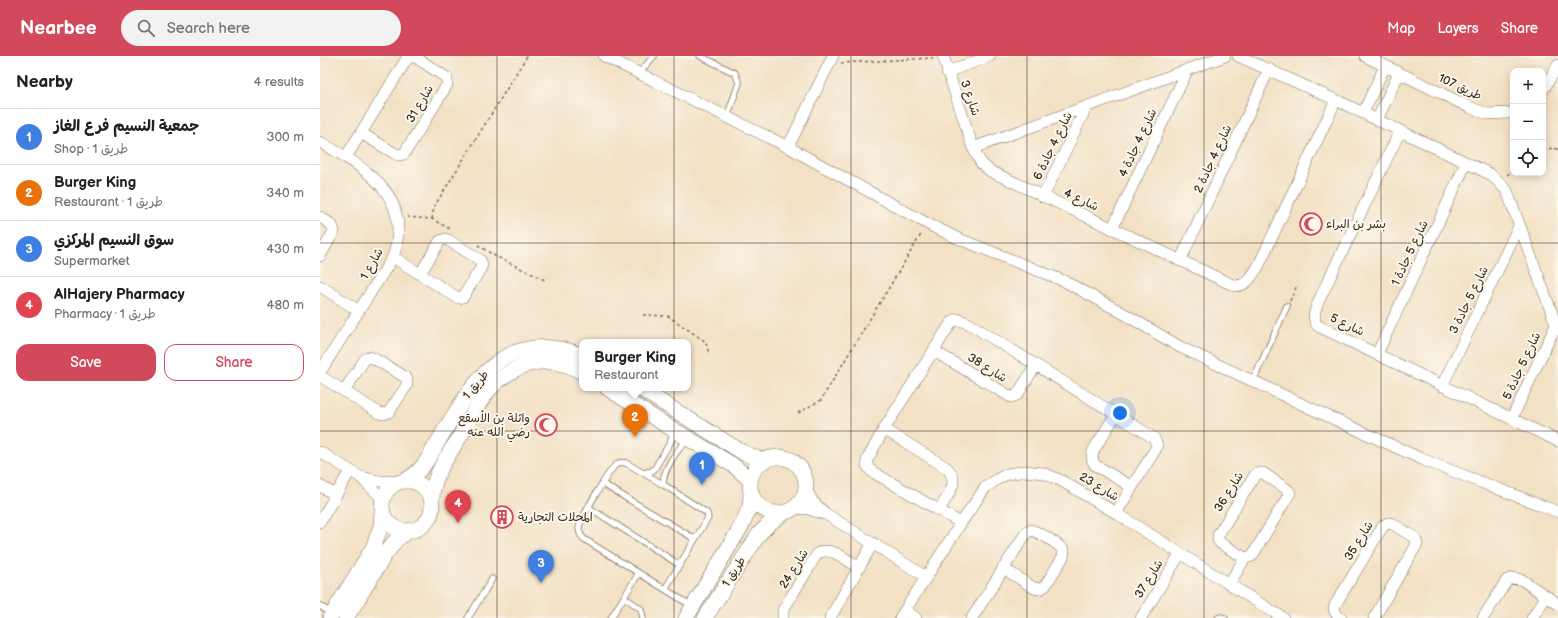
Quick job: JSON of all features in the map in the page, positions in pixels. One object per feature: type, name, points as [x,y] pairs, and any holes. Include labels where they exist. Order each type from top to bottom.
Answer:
[{"type":"street","points":[[604,56],[788,147],[928,224],[957,238],[1064,282],[1121,312],[1180,347],[1424,460],[1558,512]]},
{"type":"street","points":[[947,72],[990,56]]},
{"type":"street","points":[[973,148],[1225,56]]},
{"type":"street","points":[[1238,56],[1336,100],[1490,174],[1507,191],[1557,328]]},
{"type":"street","name":"طريق 107","points":[[1365,56],[1469,107],[1488,114],[1510,112]]},
{"type":"street","name":"شارع 31","points":[[346,157],[406,60],[411,57],[415,57],[447,78],[446,85],[404,154],[398,155],[361,133]]},
{"type":"street","name":"شارع 3","points":[[943,57],[973,148]]},
{"type":"street","points":[[788,147],[832,60]]},
{"type":"street","points":[[1546,85],[1558,65]]},
{"type":"street","points":[[1363,113],[1385,66]]},
{"type":"street","name":"شارع 4 جادة 4","points":[[1112,229],[1188,69]]},
{"type":"street","name":"شارع 4 جادة 2","points":[[1180,261],[1269,69]]},
{"type":"street","points":[[1377,120],[1399,73]]},
{"type":"street","name":"شارع 4","points":[[973,148],[981,163],[990,171],[1234,286],[1241,286],[1247,283],[1258,267],[1336,100]]},
{"type":"street","name":"شارع 4 جادة 6","points":[[1043,197],[1087,106]]},
{"type":"street","name":"شارع 5","points":[[1400,131],[1321,296],[1314,318],[1315,323],[1318,326],[1558,441]]},
{"type":"street","name":"شارع 1","points":[[320,142],[346,157],[372,176],[381,185],[392,201],[397,217],[398,235],[393,257],[320,372]]},
{"type":"street","name":"شارع 5 جادة 1","points":[[1377,354],[1466,163]]},
{"type":"street","points":[[320,217],[332,225],[334,231],[320,256]]},
{"type":"street","name":"شارع 5 جادة 3","points":[[1442,386],[1520,226]]},
{"type":"street","points":[[393,257],[420,274],[459,298],[463,297],[482,264],[480,260],[445,239],[440,241],[420,274]]},
{"type":"street","points":[[320,286],[360,311]]},
{"type":"street","points":[[961,523],[871,470],[867,465],[866,460],[951,323],[957,319],[968,323],[1150,434],[1156,442],[1155,450],[1116,513]]},
{"type":"street","name":"شارع 5 جادة 5","points":[[1512,418],[1557,328]]},
{"type":"street","name":"طريق 1","points":[[401,481],[420,471],[465,397],[490,368],[501,360],[516,351],[532,347],[554,347],[579,354]]},
{"type":"street","name":"شارع 38","points":[[934,350],[1011,398],[1017,395],[1036,365]]},
{"type":"street","points":[[320,376],[379,413],[384,414],[389,412],[407,385],[407,380],[405,377],[369,357],[365,359],[344,391]]},
{"type":"street","name":"طريق 1","points":[[432,502],[432,487],[438,474],[479,404],[500,379],[519,368],[545,361],[559,363],[579,371]]},
{"type":"street","points":[[612,391],[734,465],[751,487],[755,501],[767,512],[775,514],[790,510],[808,509],[826,514]]},
{"type":"street","points":[[643,391],[742,452],[756,458],[766,460],[779,457],[792,460],[803,472],[806,480],[806,489],[804,496],[790,510]]},
{"type":"street","points":[[1116,414],[1093,451],[1092,459],[1095,465],[1132,487]]},
{"type":"street","points":[[884,429],[947,468],[953,474],[953,485],[939,510]]},
{"type":"street","points":[[320,452],[355,473],[378,481],[418,483],[430,494],[432,510],[429,518],[418,528],[410,530],[402,530],[390,524],[382,505],[355,473]]},
{"type":"street","points":[[751,487],[756,468],[766,460]]},
{"type":"street","name":"شارع 23","points":[[902,615],[985,488],[1007,474],[1025,471],[1042,473],[1060,480],[1116,513],[1279,617]]},
{"type":"street","points":[[320,522],[336,494],[355,473]]},
{"type":"street","name":"شارع 36","points":[[1229,584],[1245,558],[1252,556],[1289,497],[1290,493],[1288,490],[1263,473],[1255,476],[1218,535],[1218,540],[1220,543],[1245,558]]},
{"type":"street","points":[[332,614],[373,548],[381,526],[382,505],[386,492],[391,486],[401,481]]},
{"type":"street","points":[[320,486],[336,494]]},
{"type":"street","name":"طريق 1","points":[[690,612],[742,525],[750,506],[751,487]]},
{"type":"street","points":[[806,489],[813,502],[826,514],[926,577]]},
{"type":"street","name":"طريق 1","points":[[705,618],[759,534],[770,523],[790,510]]},
{"type":"street","name":"شارع 35","points":[[1341,618],[1336,615],[1334,611],[1335,605],[1383,526],[1388,523],[1393,524],[1415,538],[1417,544],[1374,618]]},
{"type":"street","points":[[332,614],[397,539],[410,530]]},
{"type":"street","points":[[972,618],[1003,568],[1026,533],[1031,530],[1036,532],[1061,547],[1064,551],[1063,557],[1045,586],[1040,589],[1034,588],[1003,568]]},
{"type":"street","points":[[830,618],[874,543]]},
{"type":"street","name":"شارع 24","points":[[783,618],[783,610],[820,551],[831,551],[859,568]]},
{"type":"street","name":"شارع 37","points":[[1141,618],[1180,554]]},
{"type":"street","points":[[1483,618],[1507,580],[1510,578],[1522,580],[1558,604]]},
{"type":"street","points":[[1532,618],[1546,596]]},
{"type":"street","points":[[902,615],[916,618]]},
{"type":"lane","points":[[639,73],[654,56]]},
{"type":"lane","points":[[700,56],[735,73],[739,82],[726,117]]},
{"type":"lane","points":[[1253,381],[1287,306]]},
{"type":"lane","points":[[643,473],[652,471],[655,468],[671,441],[672,428]]},
{"type":"lane","points":[[664,485],[662,481],[664,474],[680,447],[687,441],[691,440]]},
{"type":"lane","points":[[665,589],[708,518],[707,513],[664,485],[622,462],[614,467],[580,521],[578,529],[580,534],[584,539],[665,589],[690,612]]},
{"type":"lane","points":[[603,484],[695,539]]},
{"type":"lane","points":[[588,508],[680,565]]},
{"type":"lane","points":[[611,618],[639,573]]},
{"type":"lane","points":[[468,618],[492,579]]},
{"type":"lane","points":[[624,597],[641,609],[643,618]]},
{"type":"lane","points":[[1218,618],[1225,618]]},
{"type":"path","points":[[432,219],[434,207],[527,56]]},
{"type":"path","points":[[832,60],[943,57]]},
{"type":"path","points":[[1546,148],[1558,149]]},
{"type":"path","points":[[798,413],[821,400],[928,224]]},
{"type":"path","points":[[1287,306],[1297,285]]},
{"type":"path","points":[[643,315],[668,316],[706,342],[709,355]]},
{"type":"place","name":"بشر بن البراء","points":[[1311,224]]},
{"type":"place","name":"واثلة بن الأسقع رضي الله عنه","points":[[546,425]]},
{"type":"place","name":"Burger King","points":[[635,437]]},
{"type":"place","name":"جمعية النسيم فرع الغاز","points":[[702,485]]},
{"type":"place","name":"المحلات التجارية","points":[[502,517]]},
{"type":"place","name":"AlHajery Pharmacy","points":[[458,523]]},
{"type":"place","name":"سوق النسيم المركزي","points":[[541,583]]}]
